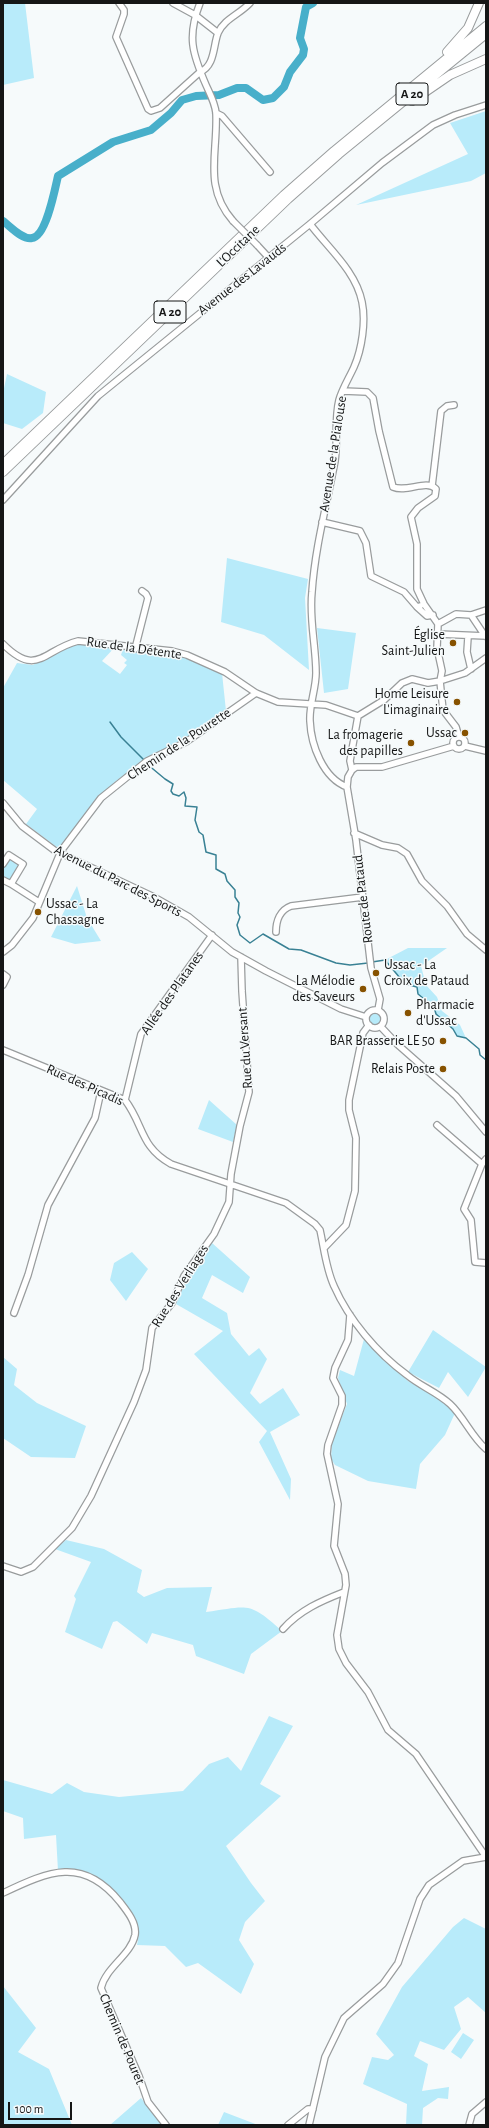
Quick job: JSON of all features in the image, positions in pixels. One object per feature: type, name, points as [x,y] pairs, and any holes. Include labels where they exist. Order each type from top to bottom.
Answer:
[{"type":"highway","points":[[423,78],[468,28],[479,3]]},
{"type":"highway","name":"L'Occitane","points":[[3,464],[284,195],[486,26]]},
{"type":"highway","name":"L'Occitane","points":[[3,472],[252,233],[339,154],[486,34]]},
{"type":"highway","points":[[339,154],[439,81],[486,59]]},
{"type":"street","points":[[119,3],[124,10],[124,14],[116,37],[148,109],[155,111],[200,72],[205,70],[211,62],[218,33],[226,22],[250,3]]},
{"type":"street","points":[[173,3],[195,15],[218,33]]},
{"type":"street","points":[[200,3],[195,15],[191,35],[200,72],[213,101],[216,113],[214,185],[220,202],[233,221],[269,258]]},
{"type":"street","name":"Avenue des Lavauds","points":[[3,500],[90,404],[422,132],[449,117],[486,105]]},
{"type":"street","points":[[216,113],[222,116],[270,172]]},
{"type":"street","name":"Avenue de la Pialouse","points":[[310,224],[350,274],[358,289],[362,302],[363,317],[361,341],[355,365],[339,399],[335,459],[322,522],[312,592],[316,675],[310,721],[319,755],[328,773],[347,787]]},
{"type":"street","points":[[343,390],[367,392],[373,398],[379,431],[393,487],[406,489],[432,486]]},
{"type":"street","points":[[432,486],[441,411],[448,406],[454,405]]},
{"type":"street","points":[[432,486],[436,489],[435,496],[418,508],[411,517],[417,544],[417,589],[424,604],[438,624],[437,648],[442,671],[440,681],[443,710],[456,727],[458,737]]},
{"type":"street","points":[[322,522],[360,531],[366,542],[371,576],[404,592],[427,616],[432,615]]},
{"type":"street","points":[[135,649],[148,598],[142,591]]},
{"type":"street","points":[[417,607],[424,604]]},
{"type":"street","points":[[438,624],[456,614],[471,615],[486,610]]},
{"type":"street","points":[[471,615],[486,636]]},
{"type":"street","points":[[438,634],[468,637],[486,636]]},
{"type":"street","points":[[468,637],[467,652],[472,669]]},
{"type":"street","name":"Rue de la Détente","points":[[3,644],[14,655],[29,661],[43,659],[66,644],[78,641],[187,655],[225,672],[256,693],[278,702],[326,705],[358,716]]},
{"type":"street","points":[[347,787],[352,770],[350,761],[358,716],[384,700],[402,682],[412,679],[428,683],[440,681],[472,669],[486,658]]},
{"type":"street","name":"Chemin de la Pourette","points":[[3,952],[12,945],[32,918],[60,854],[82,820],[106,794],[147,761],[186,742],[256,693]]},
{"type":"street","points":[[458,737],[465,740],[465,746]]},
{"type":"street","points":[[454,746],[454,740],[458,737]]},
{"type":"street","points":[[352,770],[356,767],[382,767],[454,746],[458,749],[465,746],[486,751]]},
{"type":"street","name":"Route de Pataud","points":[[347,787],[363,897],[370,963],[379,993],[378,1010]]},
{"type":"street","name":"Avenue du Parc des Sports","points":[[3,803],[22,826],[60,854],[140,889],[189,917],[241,957],[341,1009],[366,1017]]},
{"type":"street","points":[[354,833],[382,845],[398,848],[407,854],[422,881],[447,906],[467,934],[486,950]]},
{"type":"street","points":[[3,864],[9,855],[23,864],[11,884]]},
{"type":"street","points":[[3,880],[39,902]]},
{"type":"street","points":[[276,932],[281,914],[286,907],[363,897]]},
{"type":"street","name":"Allée des Platanes","points":[[126,1100],[141,1034],[212,935]]},
{"type":"street","name":"Rue du Versant","points":[[230,1184],[240,1126],[249,1092],[241,957]]},
{"type":"street","points":[[3,974],[7,977],[3,984]]},
{"type":"street","points":[[378,1010],[384,1017],[381,1026],[375,1028],[369,1025],[366,1017],[370,1012],[378,1010]]},
{"type":"street","points":[[324,1248],[346,1225],[355,1191],[356,1138],[349,1110],[349,1100],[363,1033],[369,1025]]},
{"type":"street","points":[[381,1026],[397,1044],[456,1096],[486,1132]]},
{"type":"street","name":"Rue des Picadis","points":[[3,1050],[126,1100],[146,1142],[156,1155],[171,1164],[286,1203],[315,1224],[320,1230],[329,1272],[334,1286],[350,1314],[387,1358],[408,1376],[450,1404],[465,1420],[479,1443],[486,1449]]},
{"type":"street","points":[[14,1314],[28,1275],[48,1206],[95,1118],[101,1091]]},
{"type":"street","points":[[437,1125],[484,1161],[464,1209],[471,1220],[475,1262],[486,1263]]},
{"type":"street","name":"Rue des Verliages","points":[[3,1566],[21,1572],[33,1567],[72,1528],[98,1479],[146,1370],[152,1328],[172,1303],[184,1276],[214,1234],[229,1202],[230,1184]]},
{"type":"street","points":[[309,2125],[325,2057],[344,2018],[383,1984],[398,1963],[420,1899],[429,1884],[463,1861],[486,1857],[416,1754],[388,1730],[379,1717],[368,1692],[342,1656],[337,1636],[344,1592],[345,1574],[334,1546],[338,1504],[327,1454],[328,1445],[342,1405],[342,1396],[333,1378],[335,1368],[348,1340],[350,1314]]},
{"type":"street","points":[[283,1629],[304,1610],[321,1601],[344,1592]]},
{"type":"street","name":"Chemin de Pouret","points":[[3,1892],[47,1874],[81,1873],[99,1880],[124,1906],[134,1925],[135,1934],[131,1945],[103,1977],[100,1988],[139,2076],[148,2102],[166,2125]]},
{"type":"street","points":[[469,2125],[472,2114],[486,2102]]},
{"type":"street","points":[[288,2125],[308,2109],[313,2109]]},
{"type":"shaded area","points":[[3,3],[25,3],[34,78],[3,85]]},
{"type":"shaded area","points":[[486,111],[486,173],[471,181],[356,205],[468,154],[450,123]]},
{"type":"shaded area","points":[[7,374],[46,392],[43,413],[22,429],[3,423],[3,393]]},
{"type":"shaded area","points":[[227,558],[308,579],[305,598],[309,670],[264,635],[221,622]]},
{"type":"shaded area","points":[[317,628],[356,633],[348,689],[324,693]]},
{"type":"shaded area","points":[[78,642],[115,647],[102,661],[120,674],[127,665],[124,663],[127,660],[121,655],[123,649],[181,656],[222,673],[226,711],[188,739],[151,755],[116,781],[95,800],[58,848],[26,824],[37,809],[3,780],[3,688],[17,663],[33,665],[66,646]]},
{"type":"shaded area","points":[[9,858],[20,864],[10,880],[3,876],[3,867]]},
{"type":"shaded area","points":[[77,886],[87,918],[101,941],[75,944],[51,937]]},
{"type":"shaded area","points":[[408,948],[447,948],[421,966],[426,985],[437,997],[442,1011],[460,1025],[466,1038],[457,1036],[453,1029],[436,1014],[434,1007],[418,994],[417,987],[405,984],[385,960]]},
{"type":"shaded area","points":[[377,1013],[380,1014],[380,1024],[373,1025],[370,1024],[369,1017],[370,1014]]},
{"type":"shaded area","points":[[209,1100],[237,1125],[233,1142],[198,1129]]},
{"type":"shaded area","points":[[212,1243],[250,1277],[243,1293],[212,1275],[202,1298],[227,1313],[231,1334],[249,1356],[259,1348],[267,1359],[250,1393],[260,1404],[283,1388],[300,1415],[270,1432],[291,1479],[290,1500],[259,1442],[267,1431],[194,1354],[223,1331],[176,1304],[189,1275]]},
{"type":"shaded area","points":[[132,1252],[148,1269],[126,1301],[110,1280],[114,1263]]},
{"type":"shaded area","points":[[433,1330],[486,1367],[468,1397],[448,1372],[439,1388],[408,1372]]},
{"type":"shaded area","points":[[364,1339],[408,1381],[435,1396],[455,1413],[445,1435],[420,1464],[416,1489],[368,1481],[335,1465],[331,1459],[332,1442],[347,1404],[338,1378],[340,1370],[354,1376]]},
{"type":"shaded area","points":[[3,1357],[17,1369],[14,1385],[37,1403],[86,1426],[75,1458],[31,1457],[3,1438]]},
{"type":"shaded area","points":[[66,1540],[104,1549],[142,1570],[137,1592],[144,1597],[167,1588],[212,1587],[206,1612],[240,1607],[248,1608],[255,1610],[282,1631],[251,1654],[244,1674],[196,1656],[193,1645],[152,1633],[147,1644],[117,1621],[113,1622],[102,1649],[65,1632],[76,1599],[74,1596],[91,1562],[55,1549]]},
{"type":"shaded area","points":[[269,1716],[293,1726],[260,1784],[281,1796],[226,1846],[265,1901],[245,1922],[239,1940],[254,1964],[241,1994],[198,1963],[186,1967],[165,1946],[137,1945],[139,1932],[137,1921],[128,1907],[117,1895],[94,1876],[76,1871],[58,1871],[56,1835],[24,1839],[23,1818],[3,1811],[3,1780],[52,1794],[67,1783],[84,1792],[119,1797],[183,1791],[209,1764],[228,1757],[241,1771]]},
{"type":"shaded area","points":[[464,1918],[486,1929],[486,2013],[468,1997],[454,2007],[461,2029],[444,2050],[420,2041],[414,2056],[428,2064],[422,2091],[449,2087],[448,2099],[438,2098],[423,2108],[422,2125],[406,2125],[407,2104],[363,2084],[372,2057],[388,2060],[394,2055],[376,2034],[402,1987],[453,1927]]},
{"type":"shaded area","points":[[3,1986],[36,2028],[18,2052],[49,2069],[72,2125],[3,2125]]},
{"type":"shaded area","points":[[463,2033],[474,2040],[461,2059],[451,2052]]},
{"type":"shaded area","points":[[141,2098],[163,2125],[110,2125]]},
{"type":"shaded area","points":[[224,2112],[258,2125],[218,2125]]},
{"type":"waterway","points":[[3,221],[24,237],[32,238],[37,236],[42,230],[46,221],[58,176],[113,142],[151,130],[171,113],[182,100],[196,96],[219,95],[237,88],[246,88],[263,100],[273,98],[284,87],[290,72],[303,55],[304,49],[300,38],[306,7],[313,3]]},
{"type":"waterway","points":[[110,722],[121,737],[145,761]]},
{"type":"waterway","points":[[147,764],[173,784],[171,791],[173,794],[179,796],[184,792],[186,798],[185,806],[197,807],[195,820],[199,832],[203,835],[206,852],[216,855],[216,869],[225,874],[227,881],[235,890],[235,897],[239,903],[238,913],[240,917],[237,925],[240,935],[250,943],[263,934],[289,949],[301,950],[336,963],[350,965],[368,963]]},
{"type":"waterway","points":[[372,962],[385,960],[405,984],[417,987],[418,994],[434,1007],[436,1014],[453,1029],[457,1036],[466,1038],[479,1049],[480,1055],[486,1060]]},
{"type":"place","name":"Église Saint-Julien","points":[[453,643]]},
{"type":"place","name":"Home Leisure L'imaginaire","points":[[457,702]]},
{"type":"place","name":"Ussac","points":[[465,733]]},
{"type":"place","name":"La fromagerie des papilles","points":[[411,743]]},
{"type":"place","name":"Ussac - La Chassagne","points":[[38,912]]},
{"type":"place","name":"Ussac - La Croix de Pataud","points":[[376,973]]},
{"type":"place","name":"La Mélodie des Saveurs","points":[[363,989]]},
{"type":"place","name":"Pharmacie d'Ussac","points":[[408,1013]]},
{"type":"place","name":"BAR Brasserie LE 50","points":[[443,1041]]},
{"type":"place","name":"Relais Poste","points":[[443,1069]]}]
